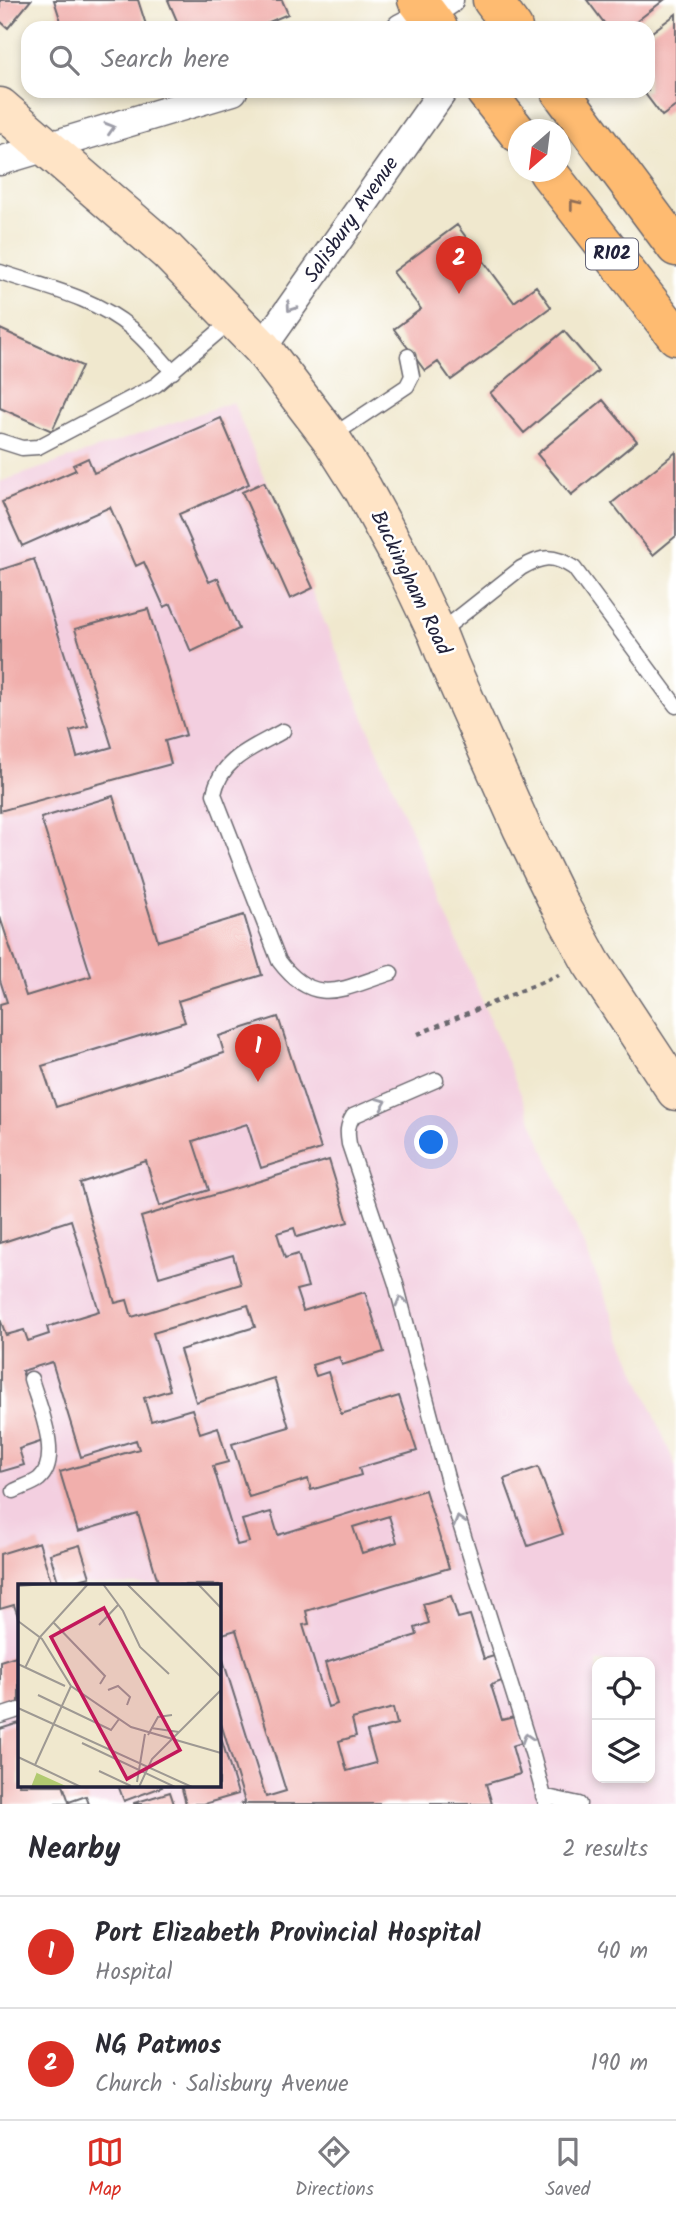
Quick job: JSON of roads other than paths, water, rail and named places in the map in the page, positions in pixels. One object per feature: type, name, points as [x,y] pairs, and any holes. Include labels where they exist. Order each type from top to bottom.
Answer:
[{"type":"main road","points":[[491,98],[508,120]]},
{"type":"main road","name":"R102","points":[[565,98],[676,247]]},
{"type":"main road","name":"R102","points":[[556,182],[676,335]]},
{"type":"street","points":[[0,161],[210,98]]},
{"type":"street","name":"Salisbury Avenue","points":[[262,348],[438,98]]},
{"type":"street","name":"Buckingham Road","points":[[0,107],[167,251],[262,348],[330,437],[376,511],[406,568],[557,900],[591,962],[676,1091]]},
{"type":"lane","points":[[0,272],[89,302],[115,316],[133,329],[173,372]]},
{"type":"lane","points":[[0,441],[22,448],[38,447],[156,385],[233,319]]},
{"type":"lane","points":[[330,437],[407,386],[412,376],[408,356]]},
{"type":"lane","points":[[438,634],[536,559],[563,561],[574,568],[676,706]]},
{"type":"lane","points":[[283,731],[224,768],[214,794],[279,961],[290,976],[306,987],[321,992],[391,973]]},
{"type":"lane","points":[[436,1080],[353,1116],[348,1123],[349,1144],[396,1284],[455,1508],[545,1800],[579,1804]]},
{"type":"lane","points":[[14,1491],[38,1480],[45,1472],[50,1459],[50,1447],[31,1379]]},
{"type":"lane","points":[[0,1716],[18,1710]]},
{"type":"place","name":"NG Patmos","points":[[459,294]]},
{"type":"place","name":"Port Elizabeth Provincial Hospital","points":[[258,1082]]}]
